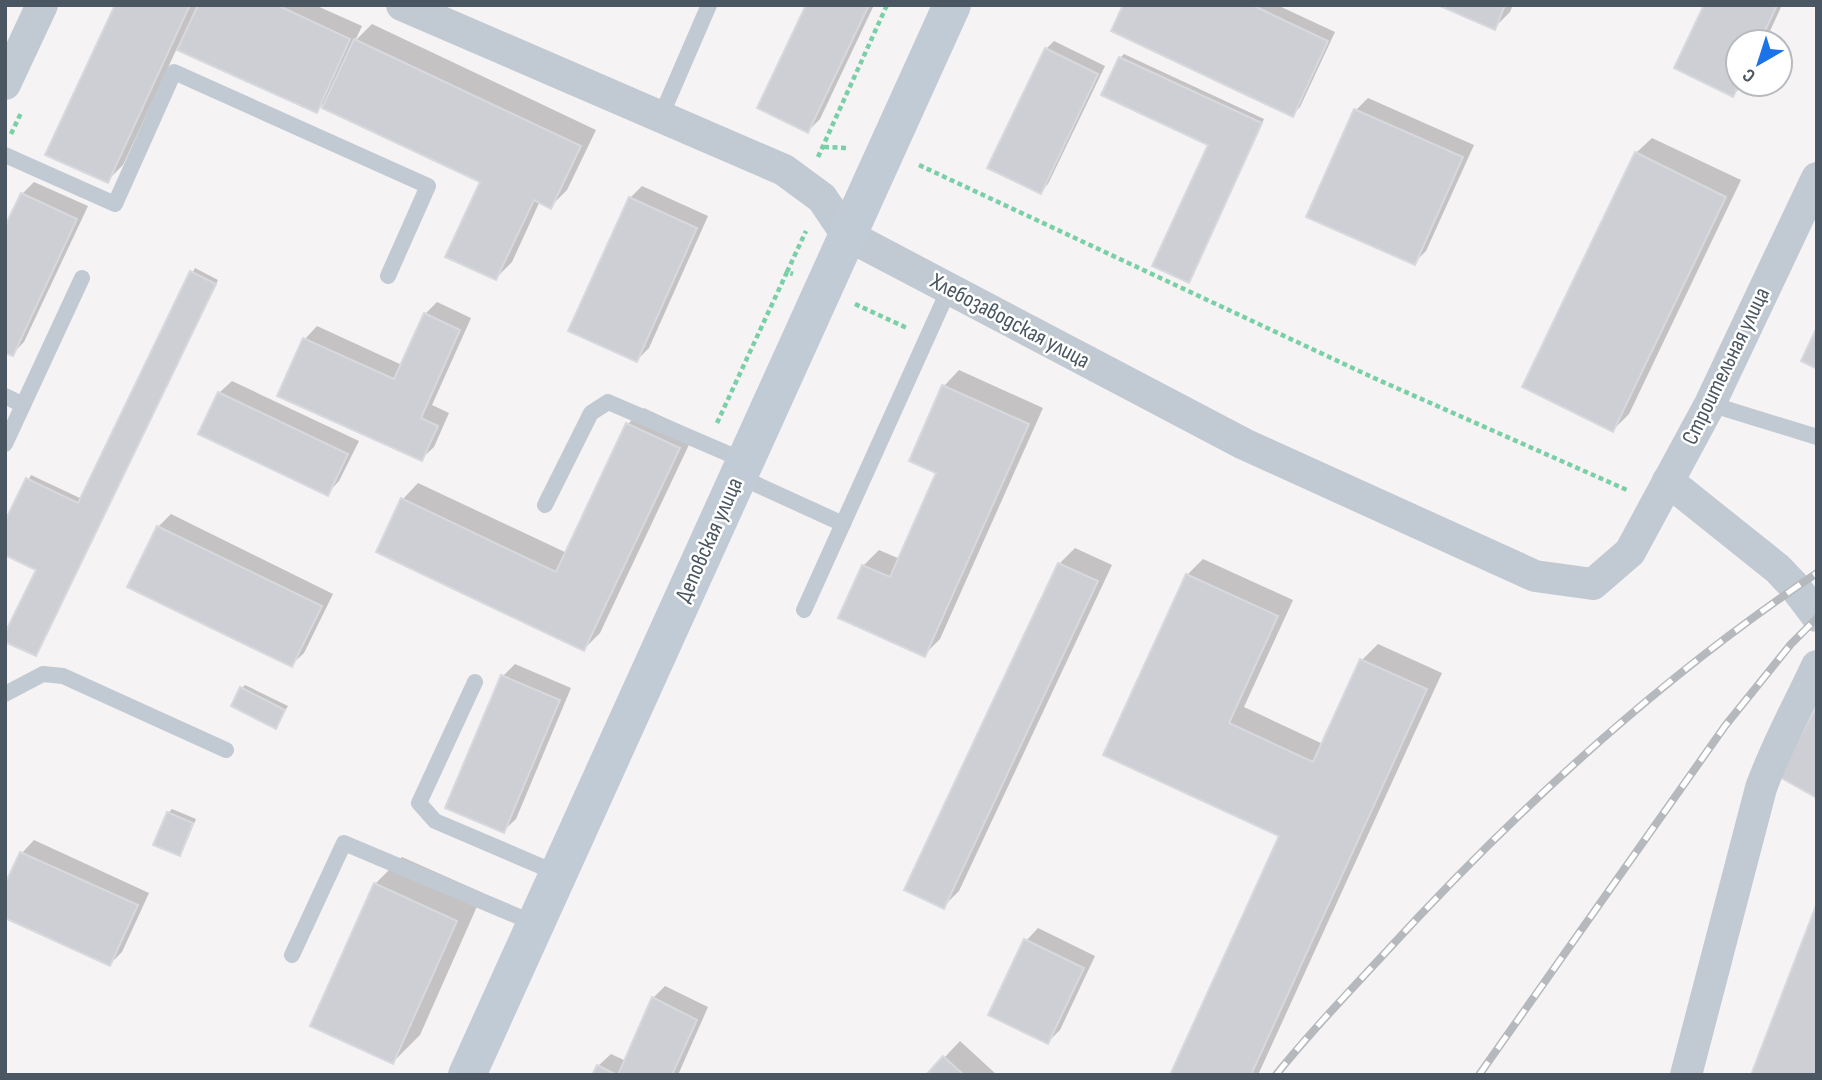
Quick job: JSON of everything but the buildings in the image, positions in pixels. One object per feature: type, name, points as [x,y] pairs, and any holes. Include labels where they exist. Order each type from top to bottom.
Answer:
[{"type":"street","points":[[5,85],[42,5]]},
{"type":"street","name":"Хлебозаводская улица","points":[[402,5],[784,170],[822,198],[846,235],[1244,444],[1535,576],[1593,584],[1630,552]]},
{"type":"street","name":"Деповская улица","points":[[467,1075],[952,5]]},
{"type":"street","name":"Строительная улица","points":[[1630,552],[1710,404],[1817,178]]},
{"type":"street","points":[[1662,492],[1778,569],[1796,587],[1817,616]]},
{"type":"street","points":[[1686,1075],[1760,788],[1774,752],[1796,713],[1817,666]]},
{"type":"lane","points":[[662,116],[709,5]]},
{"type":"lane","points":[[5,155],[115,204],[174,72],[429,186],[388,276]]},
{"type":"lane","points":[[5,444],[82,278]]},
{"type":"lane","points":[[804,610],[949,289]]},
{"type":"lane","points":[[5,396],[23,405]]},
{"type":"lane","points":[[545,505],[591,414],[608,402],[843,524]]},
{"type":"lane","points":[[1710,404],[1817,437]]},
{"type":"lane","points":[[5,694],[43,674],[63,676],[226,750]]},
{"type":"lane","points":[[475,682],[419,803],[435,821],[559,874]]},
{"type":"lane","points":[[292,955],[344,843],[537,924]]},
{"type":"path","points":[[805,184],[887,5]]},
{"type":"path","points":[[824,147],[886,149],[1362,373],[1662,492]]},
{"type":"railway","points":[[1276,1075],[1329,1013],[1434,900],[1537,799],[1644,703],[1758,614],[1817,573]]},
{"type":"railway","points":[[1479,1075],[1725,726],[1791,644],[1817,618]]}]
